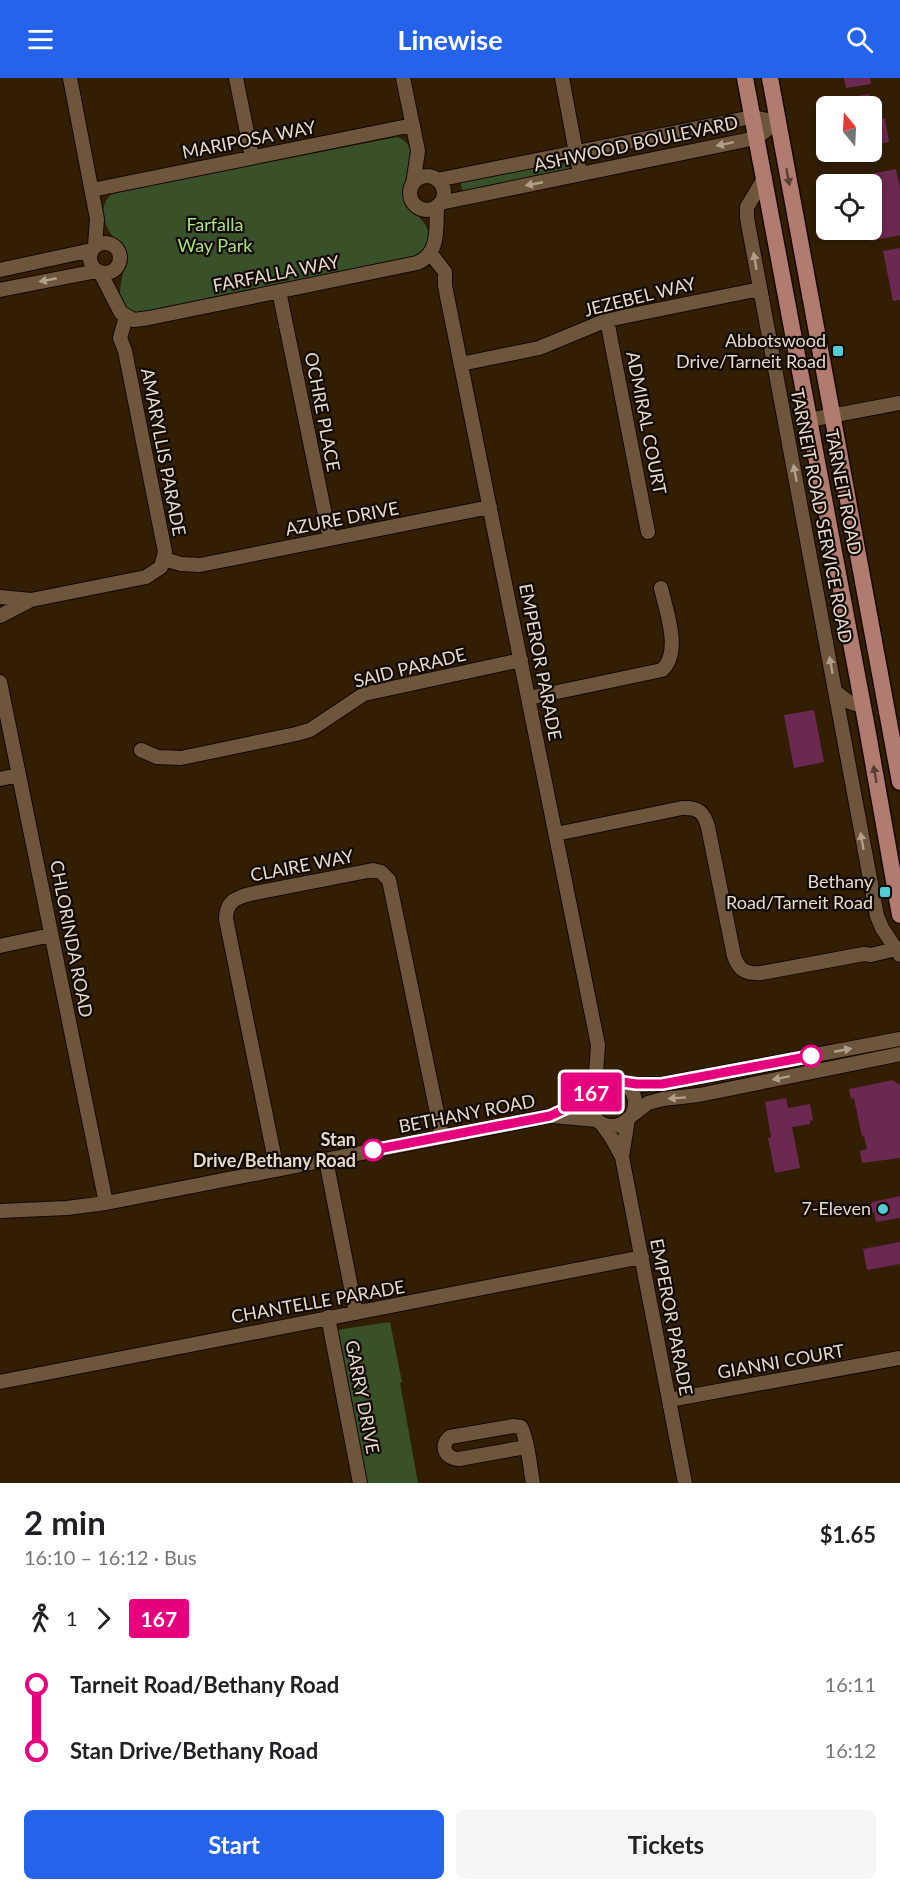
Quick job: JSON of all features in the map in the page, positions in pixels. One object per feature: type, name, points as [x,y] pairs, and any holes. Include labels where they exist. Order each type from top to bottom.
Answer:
[{"type":"main road","name":"TARNEIT ROAD","points":[[745,78],[863,704],[900,915]]},
{"type":"main road","name":"TARNEIT ROAD","points":[[770,78],[900,782]]},
{"type":"main road","points":[[856,540],[855,588],[874,687],[871,698],[863,704]]},
{"type":"street","points":[[70,78],[97,219],[90,259],[113,297],[117,308],[130,318]]},
{"type":"street","points":[[236,78],[252,157]]},
{"type":"street","points":[[403,78],[418,151],[443,189],[435,247],[427,258]]},
{"type":"street","points":[[562,78],[580,174]]},
{"type":"street","name":"ASHWOOD BOULEVARD","points":[[436,180],[752,117],[777,122]]},
{"type":"street","name":"ASHWOOD BOULEVARD","points":[[439,205],[756,138],[777,122]]},
{"type":"street","name":"MARIPOSA WAY","points":[[92,190],[412,125]]},
{"type":"street","points":[[418,151],[410,193],[416,206],[427,219],[435,237]]},
{"type":"street","points":[[413,184],[416,180],[426,177],[436,180]]},
{"type":"street","name":"TARNEIT ROAD SERVICE ROAD","points":[[764,179],[746,211],[835,691]]},
{"type":"street","points":[[416,206],[429,210],[439,205]]},
{"type":"street","points":[[97,219],[119,252],[113,297]]},
{"type":"street","points":[[0,270],[93,248],[104,242],[113,245]]},
{"type":"street","name":"EMPEROR PARADE","points":[[427,258],[445,286],[556,834],[598,1045],[594,1089]]},
{"type":"street","name":"FARFALLA WAY","points":[[130,318],[406,266],[427,258]]},
{"type":"street","points":[[0,290],[98,271],[109,272],[117,267]]},
{"type":"street","name":"JEZEBEL WAY","points":[[461,364],[539,348],[607,320],[760,289]]},
{"type":"street","name":"OCHRE PLACE","points":[[279,291],[330,539]]},
{"type":"street","name":"AMARYLLIS PARADE","points":[[130,318],[124,351],[165,552],[163,563]]},
{"type":"street","name":"ADMIRAL COURT","points":[[607,320],[648,532]]},
{"type":"street","points":[[809,420],[900,403]]},
{"type":"street","name":"AZURE DRIVE","points":[[163,563],[200,565],[490,507]]},
{"type":"street","points":[[0,602],[0,616],[31,600],[146,577],[157,572],[163,563]]},
{"type":"street","points":[[528,698],[662,670],[670,661],[673,649],[661,588]]},
{"type":"street","points":[[0,597],[31,600]]},
{"type":"street","name":"SAID PARADE","points":[[141,750],[157,757],[181,758],[296,734],[310,730],[364,694],[521,660]]},
{"type":"street","name":"CHLORINDA ROAD","points":[[0,682],[106,1203]]},
{"type":"street","points":[[835,691],[849,702],[856,705],[863,704]]},
{"type":"street","points":[[835,691],[877,916],[895,947]]},
{"type":"street","points":[[0,779],[19,775]]},
{"type":"street","points":[[556,834],[682,808],[698,809],[706,819],[734,956],[740,968],[746,972],[761,973],[864,954],[878,947],[895,947]]},
{"type":"street","name":"CLAIRE WAY","points":[[277,1170],[226,919],[229,905],[234,899],[250,894],[373,870],[381,872],[389,880],[442,1137]]},
{"type":"street","points":[[0,946],[51,935]]},
{"type":"street","points":[[900,1039],[662,1084],[605,1081],[594,1089],[589,1103],[592,1116],[599,1122],[606,1125],[618,1125],[648,1103],[663,1099],[699,1095],[900,1054]]},
{"type":"street","name":"EMPEROR PARADE","points":[[598,1045],[619,1081]]},
{"type":"street","points":[[619,1081],[631,1090],[634,1096],[635,1103],[630,1118]]},
{"type":"street","name":"BETHANY ROAD","points":[[0,1211],[67,1208],[106,1203],[550,1116],[578,1103],[594,1089]]},
{"type":"street","name":"BETHANY ROAD","points":[[550,1116],[599,1122]]},
{"type":"street","name":"EMPEROR PARADE","points":[[622,1157],[630,1118]]},
{"type":"street","name":"EMPEROR PARADE","points":[[599,1122],[622,1157],[685,1483]]},
{"type":"street","points":[[326,1160],[356,1312]]},
{"type":"street","name":"CHANTELLE PARADE","points":[[0,1382],[642,1257]]},
{"type":"street","name":"GARRY DRIVE","points":[[328,1317],[360,1483]]},
{"type":"street","name":"GIANNI COURT","points":[[669,1401],[900,1358]]},
{"type":"street","points":[[526,1447],[459,1459],[449,1457],[445,1446],[450,1437],[521,1426],[523,1430],[533,1483]]},
{"type":"green space","name":"Farfalla Way Park","points":[[397,137],[409,146],[413,162],[405,191],[407,202],[427,227],[429,235],[421,255],[143,312],[131,311],[123,307],[120,290],[126,253],[112,235],[104,219],[104,207],[113,193]]},
{"type":"green space","points":[[566,160],[570,165],[569,170],[463,192],[460,182]]},
{"type":"green space","points":[[608,1093],[616,1093],[622,1099],[622,1107],[616,1113],[608,1113],[602,1107],[602,1099]]},
{"type":"green space","points":[[390,1322],[418,1483],[365,1483],[337,1335],[338,1330]]},
{"type":"building","points":[[844,78],[870,78],[871,84],[846,88]]},
{"type":"building","points":[[885,118],[889,142],[882,143],[882,119]]},
{"type":"building","points":[[896,169],[900,188],[900,235],[882,239],[882,174],[872,174]]},
{"type":"building","points":[[900,248],[900,300],[893,301],[883,251]]},
{"type":"building","points":[[814,710],[824,762],[794,768],[784,715]]},
{"type":"building","points":[[893,1080],[900,1085],[900,1158],[862,1163],[860,1151],[867,1149],[864,1136],[862,1137],[854,1098],[851,1099],[849,1089]]},
{"type":"building","points":[[786,1098],[788,1108],[810,1104],[813,1120],[810,1124],[792,1127],[800,1168],[775,1173],[768,1138],[771,1137],[765,1102]]},
{"type":"building","name":"7-Eleven","points":[[900,1196],[900,1218],[876,1222],[874,1212],[867,1213],[865,1206],[872,1202]]},
{"type":"building","points":[[900,1242],[900,1264],[867,1270],[863,1249]]},
{"type":"bus line","name":"167","points":[[373,1150],[550,1116],[578,1103],[605,1081],[662,1084],[811,1056]]},
{"type":"place","name":"Abbotswood Drive/Tarneit Road","points":[[838,351]]},
{"type":"place","name":"Bethany Road/Tarneit Road","points":[[885,892]]},
{"type":"place","name":"Stan Drive/Bethany Road","points":[[373,1150]]},
{"type":"place","name":"7-Eleven","points":[[883,1209]]}]
